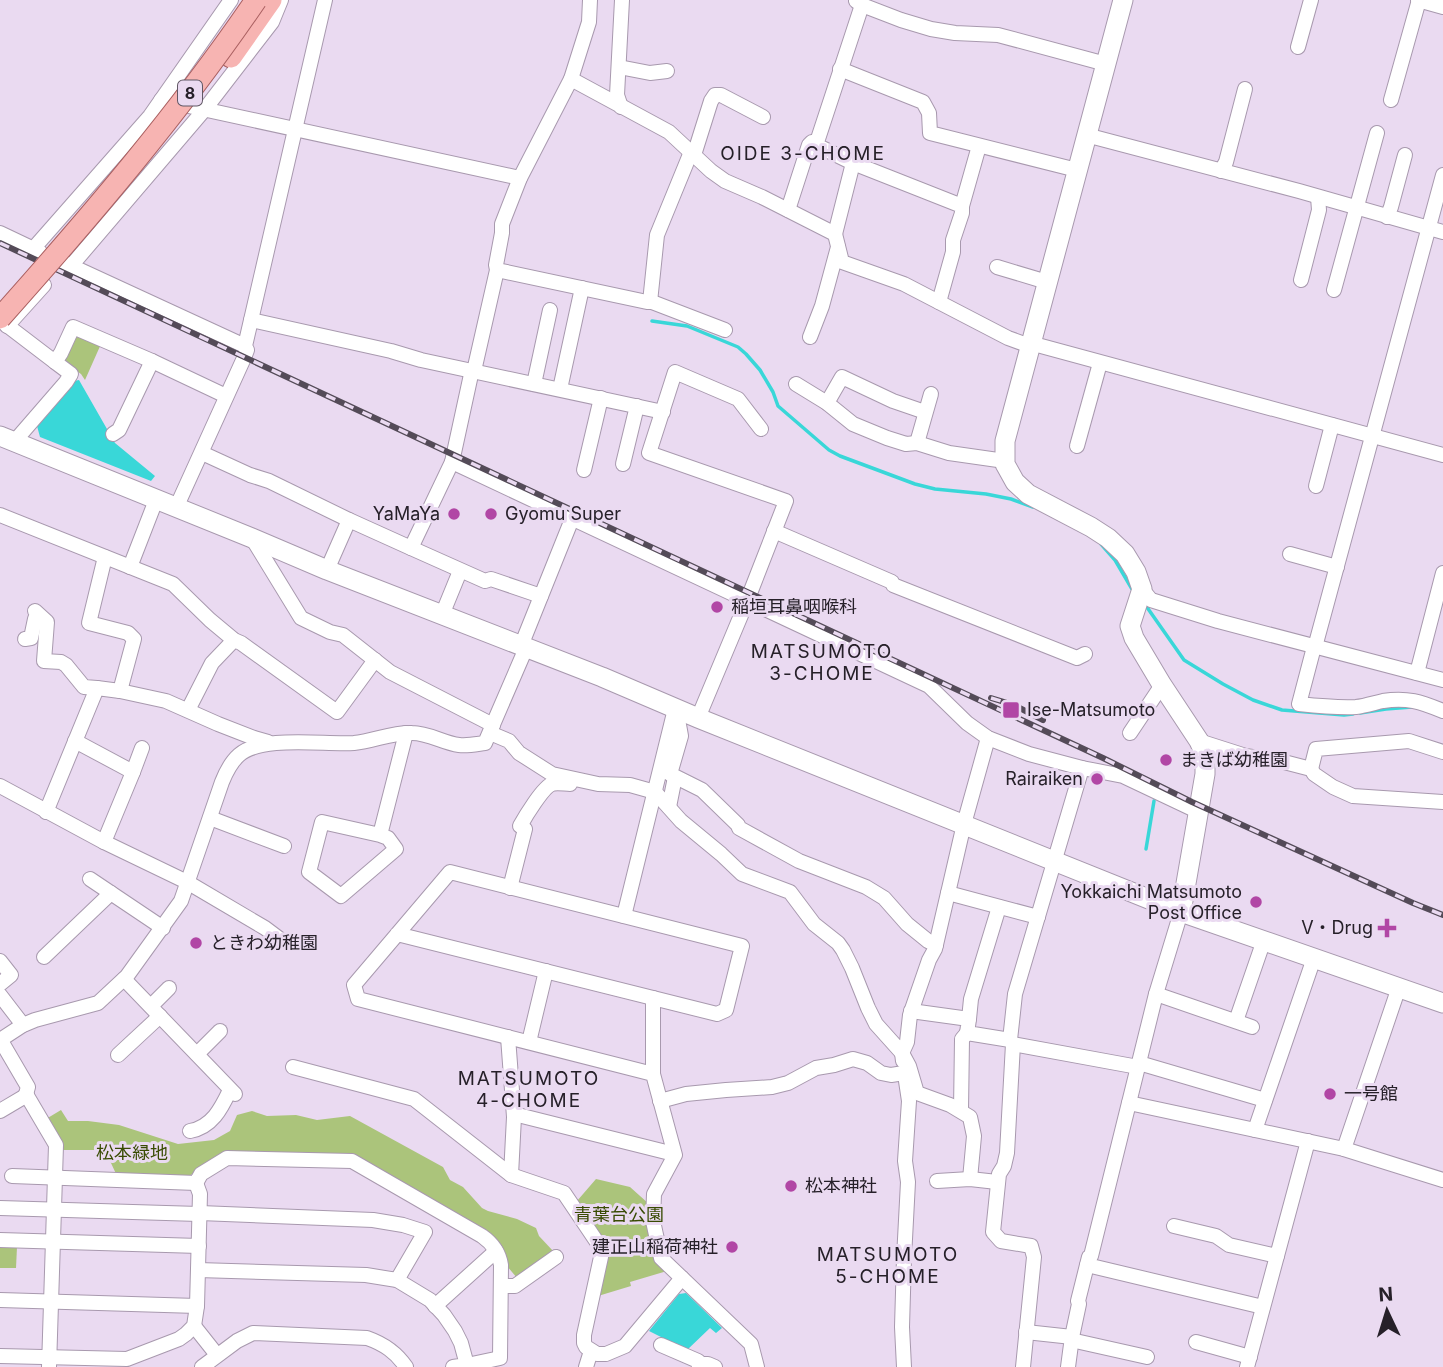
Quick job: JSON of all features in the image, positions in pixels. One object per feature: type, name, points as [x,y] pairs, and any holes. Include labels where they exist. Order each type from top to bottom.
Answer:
[{"type":"main road","name":"8","points":[[119,183],[179,127],[223,51],[243,0]]},
{"type":"main road","name":"8","points":[[2,321],[119,183],[219,55],[256,0]]},
{"type":"main road","name":"8","points":[[223,51],[271,0]]},
{"type":"street","points":[[33,249],[150,116],[231,0]]},
{"type":"street","points":[[71,266],[205,109],[272,22],[281,0]]},
{"type":"street","points":[[176,508],[247,350],[245,346],[325,0]]},
{"type":"street","points":[[411,548],[452,462],[497,270],[502,224],[520,178],[571,79],[589,22],[590,0]]},
{"type":"street","points":[[621,107],[617,95],[622,0]]},
{"type":"street","points":[[1068,1367],[1079,1304],[1077,1301],[1156,994],[1181,912],[1205,774],[1205,754],[1199,741],[1134,638],[1130,626],[1140,595],[1136,572],[1125,554],[1091,527],[1028,494],[1015,482],[1005,461],[1004,441],[1123,0]]},
{"type":"street","points":[[1298,47],[1311,0]]},
{"type":"street","points":[[1391,100],[1418,0],[1443,6]]},
{"type":"street","points":[[816,145],[850,43],[858,2],[931,29],[998,35],[1106,64]]},
{"type":"street","points":[[619,67],[650,73],[667,71]]},
{"type":"street","points":[[840,69],[923,102],[929,113],[930,133],[1077,170]]},
{"type":"street","points":[[571,79],[669,132],[725,181],[788,210],[836,240],[842,262],[904,284],[1008,338],[1443,455]]},
{"type":"street","points":[[1221,171],[1226,162],[1245,89]]},
{"type":"street","points":[[650,302],[657,235],[693,154],[715,95],[721,95],[763,117]]},
{"type":"street","points":[[161,100],[520,178]]},
{"type":"street","points":[[1334,290],[1377,133]]},
{"type":"street","points":[[1086,135],[1443,232]]},
{"type":"street","points":[[788,210],[812,142],[853,163],[962,206]]},
{"type":"street","points":[[939,302],[979,146]]},
{"type":"street","points":[[1387,217],[1405,155]]},
{"type":"street","points":[[810,337],[822,306],[853,163]]},
{"type":"street","points":[[1443,175],[1300,704],[1359,707],[1409,699],[1443,711]]},
{"type":"street","points":[[91,183],[120,208]]},
{"type":"street","points":[[1301,281],[1319,209],[1318,197]]},
{"type":"street","points":[[0,233],[245,346]]},
{"type":"street","points":[[997,267],[1047,282]]},
{"type":"street","points":[[497,270],[650,302],[724,331]]},
{"type":"street","points":[[44,285],[2,321],[71,374],[7,439],[1181,912],[1443,1003]]},
{"type":"street","points":[[560,389],[582,288]]},
{"type":"street","points":[[534,384],[550,310]]},
{"type":"street","points":[[251,320],[663,412]]},
{"type":"street","points":[[55,362],[74,327],[226,396]]},
{"type":"street","points":[[113,433],[119,430],[152,361]]},
{"type":"street","points":[[1077,446],[1100,363]]},
{"type":"street","points":[[698,718],[786,501],[649,453],[675,372],[738,399],[761,429]]},
{"type":"street","points":[[827,403],[842,377],[892,401],[925,412]]},
{"type":"street","points":[[796,384],[863,429],[906,444],[917,443],[949,453],[1005,461]]},
{"type":"street","points":[[917,443],[931,394]]},
{"type":"street","points":[[584,470],[601,398]]},
{"type":"street","points":[[623,464],[638,406]]},
{"type":"street","points":[[1316,486],[1332,425]]},
{"type":"street","points":[[202,453],[269,481],[460,571],[485,581],[491,579],[541,596]]},
{"type":"street","points":[[452,462],[929,686],[967,723],[988,738],[1029,754],[1123,776],[1199,812]]},
{"type":"street","points":[[130,567],[156,500]]},
{"type":"street","points":[[0,515],[173,584],[234,640],[337,712],[375,660]]},
{"type":"street","points":[[49,1362],[56,1145],[27,1096],[28,1087],[0,1040],[23,1025],[99,1003],[124,979],[181,901],[222,782],[241,753],[258,745],[274,743],[347,743],[406,733],[427,735],[457,745],[485,743],[572,519]]},
{"type":"street","points":[[327,570],[349,520]]},
{"type":"street","points":[[774,531],[892,582],[893,585],[990,624],[1077,658],[1085,654]]},
{"type":"street","points":[[253,538],[301,618],[342,635],[390,672],[492,729],[509,741],[519,753],[552,774],[598,784],[630,785],[655,794],[681,821],[742,874],[790,892],[814,924],[838,943],[876,1024],[902,1053],[909,1066],[917,1093],[961,1110],[970,1117],[974,1136],[970,1179]]},
{"type":"street","points":[[1290,554],[1337,567]]},
{"type":"street","points":[[106,557],[89,623],[128,633],[134,639],[120,691]]},
{"type":"street","points":[[442,615],[460,571]]},
{"type":"street","points":[[1417,673],[1443,573]]},
{"type":"street","points":[[1140,595],[1218,621],[1443,680]]},
{"type":"street","points":[[25,639],[31,638],[36,613],[47,622],[44,661],[61,662],[84,687],[120,691],[166,701],[218,724],[274,743]]},
{"type":"street","points":[[188,710],[212,663],[234,640]]},
{"type":"street","points":[[1130,733],[1162,685]]},
{"type":"street","points":[[47,812],[97,688]]},
{"type":"street","points":[[676,708],[681,736],[670,774],[702,790],[739,828],[799,861],[858,883],[884,898],[907,924],[936,945]]},
{"type":"street","points":[[624,916],[676,708]]},
{"type":"street","points":[[380,835],[406,733]]},
{"type":"street","points":[[904,1367],[902,1327],[908,1182],[905,1161],[909,1101],[902,1053],[907,1042],[911,1012],[936,945],[964,824],[988,738]]},
{"type":"street","points":[[75,741],[133,772]]},
{"type":"street","points":[[1199,741],[1245,755],[1311,769],[1333,787],[1353,796],[1443,802]]},
{"type":"street","points":[[1311,769],[1316,749],[1409,741],[1443,752]]},
{"type":"street","points":[[104,842],[142,748]]},
{"type":"street","points":[[1023,1367],[1034,1257],[1031,1246],[1001,1241],[993,1232],[997,1182],[1007,1153],[1015,994],[1082,768]]},
{"type":"street","points":[[669,807],[675,777]]},
{"type":"street","points":[[510,888],[528,810],[551,784],[655,794]]},
{"type":"street","points":[[0,786],[104,842],[187,882],[281,940]]},
{"type":"street","points":[[210,818],[284,846]]},
{"type":"street","points":[[322,822],[380,835],[388,838],[396,849],[341,896],[309,872],[322,822]]},
{"type":"street","points":[[397,934],[717,1014],[726,1010],[742,946],[450,872],[397,934],[354,985],[358,999],[653,1074]]},
{"type":"street","points":[[90,878],[163,928]]},
{"type":"street","points":[[44,957],[111,892]]},
{"type":"street","points":[[948,893],[1038,917]]},
{"type":"street","points":[[961,1110],[962,1039],[968,1026],[971,999],[999,907]]},
{"type":"street","points":[[1236,1021],[1264,940]]},
{"type":"street","points":[[1255,1129],[1314,958]]},
{"type":"street","points":[[0,961],[11,975],[0,984]]},
{"type":"street","points":[[529,1042],[546,971]]},
{"type":"street","points":[[124,979],[233,1092],[213,1119],[190,1131]]},
{"type":"street","points":[[1344,1149],[1399,987]]},
{"type":"street","points":[[118,1055],[156,1011],[169,988]]},
{"type":"street","points":[[1156,994],[1252,1027]]},
{"type":"street","points":[[0,995],[23,1025]]},
{"type":"street","points":[[653,998],[653,1074],[674,1154],[654,1194],[653,1221],[661,1258],[751,1343],[757,1367]]},
{"type":"street","points":[[911,1012],[968,1026],[1012,1042],[1138,1065],[1265,1100]]},
{"type":"street","points":[[194,1051],[216,1031]]},
{"type":"street","points":[[508,1037],[514,1114],[511,1175]]},
{"type":"street","points":[[660,1101],[686,1094],[782,1085],[816,1068],[853,1059],[867,1063],[881,1073],[904,1073]]},
{"type":"street","points":[[293,1068],[414,1099],[511,1175],[564,1193],[599,1245],[601,1257],[584,1335],[584,1343],[591,1351],[606,1354],[625,1346],[682,1278]]},
{"type":"street","points":[[0,1111],[27,1096]]},
{"type":"street","points":[[1129,1103],[1344,1149],[1443,1180]]},
{"type":"street","points":[[514,1114],[674,1154]]},
{"type":"street","points":[[1196,1342],[1248,1362],[1308,1141]]},
{"type":"street","points":[[0,1356],[49,1362],[127,1359],[178,1339],[194,1326],[200,1214],[200,1194],[196,1183],[201,1174],[227,1158],[352,1161],[489,1241],[501,1265],[500,1358],[460,1366],[461,1343],[444,1315],[436,1306],[397,1280],[366,1275],[198,1270]]},
{"type":"street","points":[[12,1175],[196,1183]]},
{"type":"street","points":[[937,1181],[970,1179],[997,1182]]},
{"type":"street","points":[[0,1208],[381,1220],[425,1232]]},
{"type":"street","points":[[397,1280],[438,1211]]},
{"type":"street","points":[[1174,1226],[1216,1236],[1229,1245],[1277,1256]]},
{"type":"street","points":[[0,1240],[199,1246]]},
{"type":"street","points":[[436,1306],[496,1251]]},
{"type":"street","points":[[502,1286],[514,1286],[556,1257]]},
{"type":"street","points":[[1087,1265],[1263,1307]]},
{"type":"street","points":[[0,1300],[197,1306]]},
{"type":"street","points":[[194,1326],[217,1355]]},
{"type":"street","points":[[1026,1332],[1072,1338],[1147,1357]]},
{"type":"street","points":[[202,1367],[244,1336],[253,1333],[367,1338],[386,1346],[398,1355],[407,1367]]},
{"type":"street","points":[[661,1345],[698,1361],[699,1366],[708,1364],[715,1367]]},
{"type":"street","points":[[586,1367],[591,1351]]},
{"type":"green space","points":[[81,335],[101,344],[85,380],[64,362],[68,346]]},
{"type":"green space","name":"松本緑地","points":[[61,1110],[68,1121],[119,1125],[178,1144],[214,1140],[230,1131],[237,1115],[252,1111],[267,1116],[296,1115],[317,1120],[350,1116],[443,1167],[450,1180],[463,1187],[482,1208],[536,1228],[539,1236],[554,1252],[518,1279],[506,1265],[504,1258],[352,1156],[220,1156],[186,1178],[117,1176],[105,1150],[61,1150],[46,1119]]},
{"type":"green space","name":"青葉台公園","points":[[596,1179],[630,1187],[649,1204],[667,1271],[630,1282],[631,1286],[598,1296],[607,1255],[577,1201]]},
{"type":"green space","points":[[0,1246],[17,1247],[16,1268],[0,1268]]},
{"type":"shaded area","points":[[79,380],[115,443],[155,476],[151,481],[40,437],[37,426],[74,381]]},
{"type":"shaded area","points":[[686,1293],[722,1328],[716,1333],[710,1328],[687,1350],[649,1331],[679,1294]]},
{"type":"waterway","points":[[652,321],[687,326],[738,347],[760,370],[778,406],[829,450],[840,456],[915,484],[935,489],[986,494],[1033,507]]},
{"type":"waterway","points":[[1101,544],[1115,560],[1132,589]]},
{"type":"waterway","points":[[1144,603],[1184,660],[1253,700],[1282,710],[1353,714]]},
{"type":"waterway","points":[[1360,713],[1412,707]]},
{"type":"waterway","points":[[1146,849],[1154,801]]},
{"type":"railway","points":[[0,243],[1192,802],[1443,915]]},
{"type":"railway","points":[[991,698],[1014,705],[1043,720]]},
{"type":"place","name":"YaMaYa","points":[[454,514]]},
{"type":"place","name":"Gyomu Super","points":[[491,514]]},
{"type":"place","name":"稲垣耳鼻咽喉科","points":[[717,607]]},
{"type":"place","name":"Ise-Matsumoto","points":[[1011,710]]},
{"type":"place","name":"まきば幼稚園","points":[[1166,760]]},
{"type":"place","name":"Rairaiken","points":[[1097,779]]},
{"type":"place","name":"Yokkaichi Matsumoto Post Office","points":[[1256,902]]},
{"type":"place","name":"V・Drug","points":[[1387,928]]},
{"type":"place","name":"ときわ幼稚園","points":[[196,943]]},
{"type":"place","name":"一号館","points":[[1330,1094]]},
{"type":"place","name":"松本神社","points":[[791,1186]]},
{"type":"place","name":"建正山稲荷神社","points":[[732,1247]]},
{"type":"district","name":"OIDE 3-CHOME","points":[[803,153]]},
{"type":"district","name":"MATSUMOTO 3-CHOME","points":[[822,662]]},
{"type":"district","name":"MATSUMOTO 4-CHOME","points":[[529,1089]]},
{"type":"district","name":"MATSUMOTO 5-CHOME","points":[[888,1265]]}]
